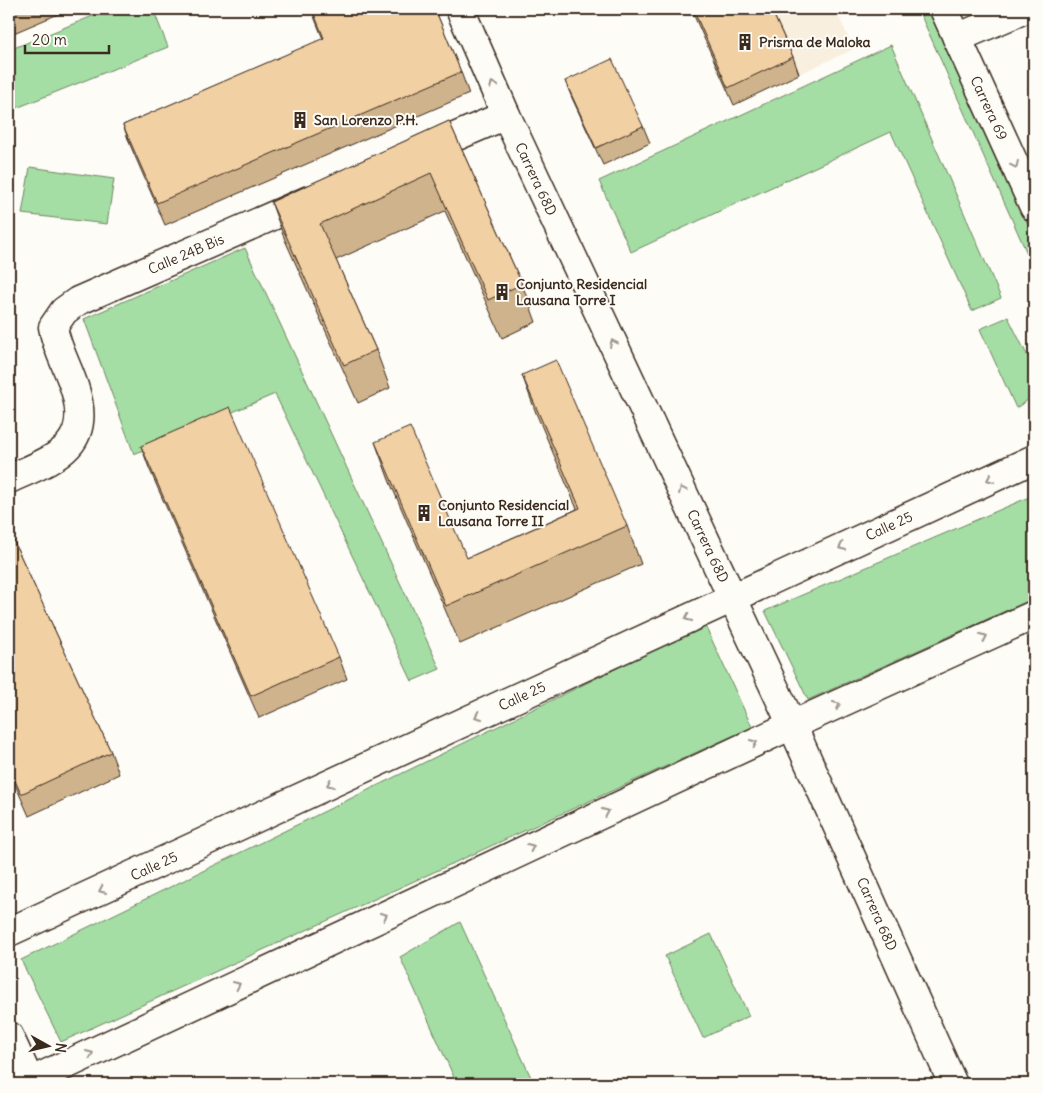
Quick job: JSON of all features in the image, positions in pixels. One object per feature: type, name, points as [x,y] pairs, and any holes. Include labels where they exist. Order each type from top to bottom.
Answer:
[{"type":"street","name":"Carrera 68D","points":[[460,9],[506,115],[792,725],[953,1084]]},
{"type":"street","name":"Carrera 69","points":[[944,9],[1034,207]]},
{"type":"street","points":[[957,38],[1025,9]]},
{"type":"street","points":[[396,163],[506,115]]},
{"type":"street","name":"Calle 24B Bis","points":[[9,479],[50,460],[70,444],[79,427],[76,393],[56,342],[53,327],[64,311],[78,301],[332,191]]},
{"type":"street","name":"Calle 25","points":[[9,932],[1034,459]]},
{"type":"street","points":[[9,1036],[28,1083],[792,725],[1034,615]]},
{"type":"shaded area","points":[[769,9],[835,9],[854,49],[799,74]]},
{"type":"green space","points":[[110,9],[153,9],[168,47],[9,111],[9,50]]},
{"type":"green space","points":[[918,9],[931,9],[1034,237],[1034,269]]},
{"type":"green space","points":[[891,45],[1001,298],[972,311],[891,132],[631,252],[599,181]]},
{"type":"green space","points":[[30,167],[114,179],[107,224],[22,214]]},
{"type":"green space","points":[[245,248],[440,669],[412,681],[275,394],[134,454],[84,319]]},
{"type":"green space","points":[[1008,317],[1031,363],[1034,363],[1034,396],[1016,408],[980,329]]},
{"type":"green space","points":[[1034,495],[1034,598],[808,700],[765,611]]},
{"type":"green space","points":[[705,625],[752,727],[61,1042],[21,960]]},
{"type":"green space","points":[[460,922],[534,1084],[457,1084],[400,957]]},
{"type":"green space","points":[[711,934],[749,1016],[703,1038],[665,956]]},
{"type":"building","name":"San Lorenzo P.H.","points":[[312,9],[435,9],[461,72],[157,203],[123,125],[324,38]]},
{"type":"building","name":"Prisma de Maloka","points":[[693,9],[771,9],[793,57],[728,88]]},
{"type":"building","points":[[612,59],[643,126],[596,148],[565,81]]},
{"type":"building","points":[[449,121],[522,284],[488,300],[431,173],[320,224],[376,350],[344,365],[271,202]]},
{"type":"building","points":[[556,360],[627,526],[446,606],[375,442],[410,427],[467,558],[580,508],[522,375]]},
{"type":"building","points":[[230,407],[339,657],[251,696],[141,446]]},
{"type":"building","points":[[9,531],[111,752],[21,794],[9,767]]},
{"type":"place","name":"Prisma de Maloka","points":[[745,42]]},
{"type":"place","name":"San Lorenzo P.H.","points":[[300,120]]},
{"type":"place","name":"Conjunto Residencial Lausana Torre I","points":[[502,292]]},
{"type":"place","name":"Conjunto Residencial Lausana Torre II","points":[[424,513]]}]
